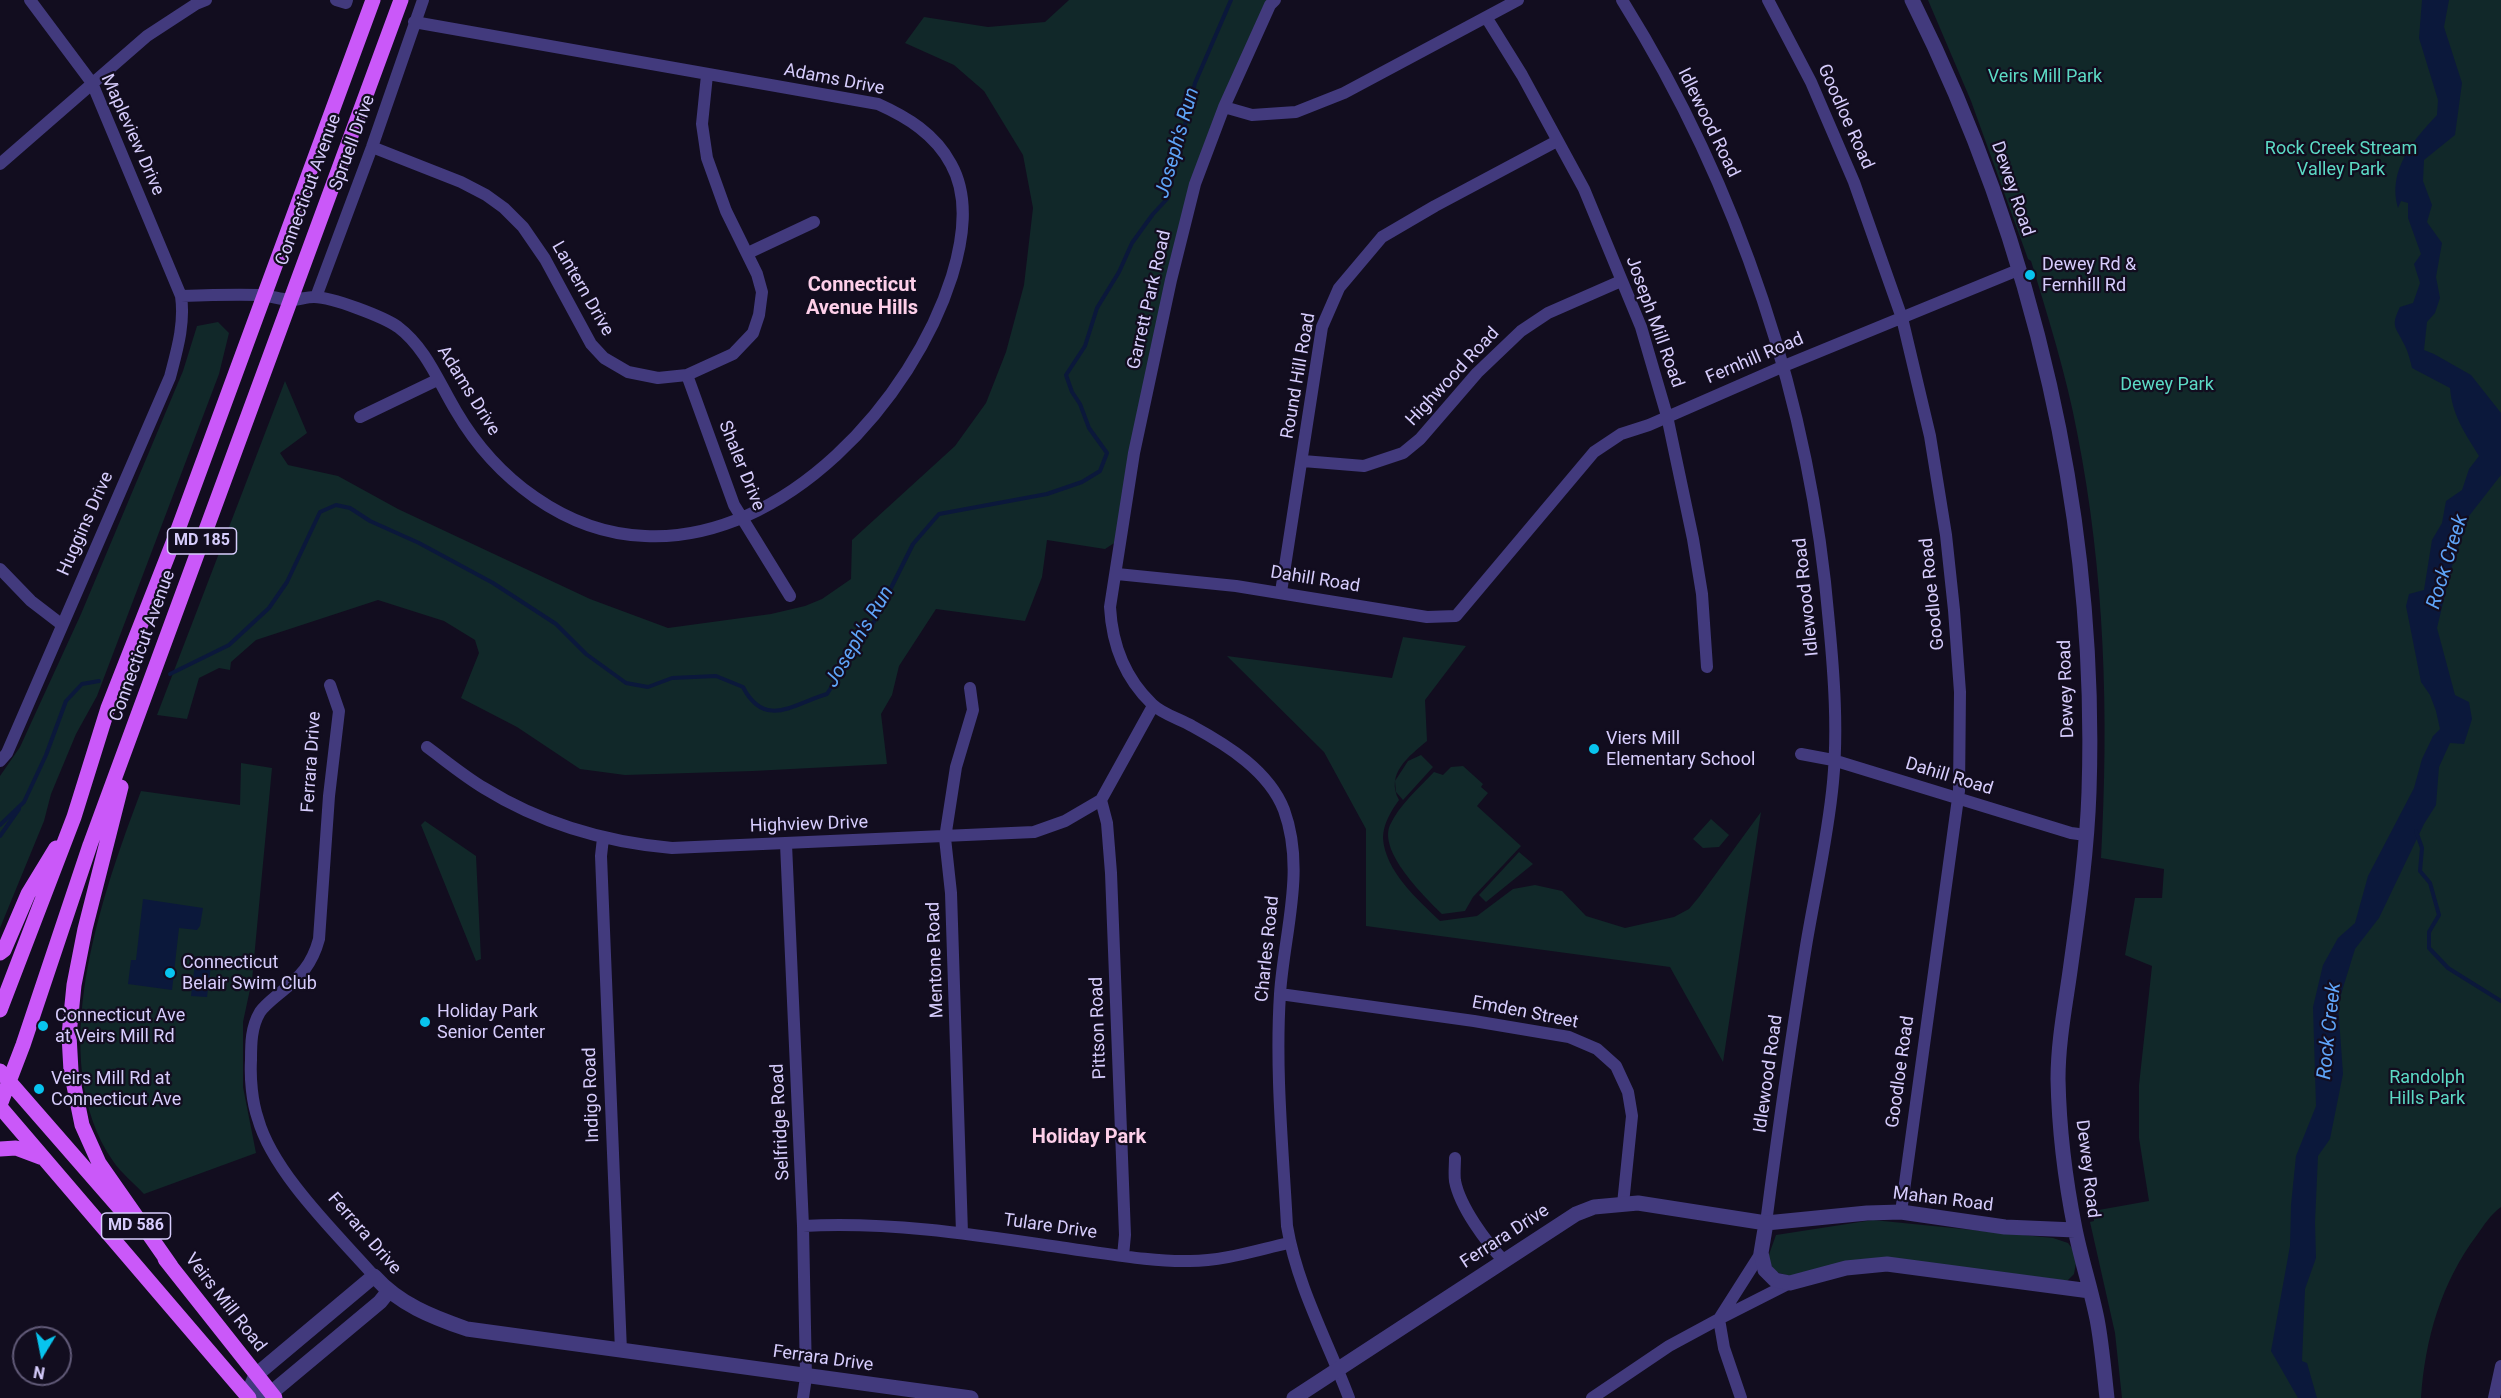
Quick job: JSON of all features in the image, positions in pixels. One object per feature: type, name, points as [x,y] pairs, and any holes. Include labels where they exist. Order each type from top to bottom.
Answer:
[{"type":"main road","name":"Connecticut Avenue","points":[[0,1010],[74,817],[108,708],[177,535],[373,0]]},
{"type":"main road","name":"Connecticut Avenue","points":[[0,1106],[4,1077],[401,0]]},
{"type":"main road","points":[[147,692],[85,929],[74,985],[69,1035],[70,1064],[82,1125],[99,1163],[171,1266]]},
{"type":"main road","points":[[0,953],[28,894],[74,817]]},
{"type":"main road","name":"Veirs Mill Road","points":[[4,1077],[171,1266],[273,1395]]},
{"type":"main road","name":"MD 586","points":[[0,1106],[248,1397]]},
{"type":"main road","points":[[0,1149],[16,1148],[44,1159]]},
{"type":"street","name":"Mapleview Drive","points":[[30,0],[92,83],[181,296]]},
{"type":"street","name":"Spruell Drive","points":[[316,297],[372,147],[423,0]]},
{"type":"street","name":"Garrett Park Road","points":[[1117,574],[1134,453],[1171,280],[1195,184],[1224,107],[1270,5],[1275,0]]},
{"type":"street","points":[[1224,107],[1252,115],[1296,112],[1344,93],[1518,0]]},
{"type":"street","name":"Idlewood Road","points":[[1622,0],[1639,27],[1702,146],[1751,266],[1784,366],[1811,483],[1826,586],[1834,677],[1833,782],[1786,1073],[1766,1223]]},
{"type":"street","name":"Goodloe Road","points":[[1768,0],[1811,82],[1854,182],[1902,318],[1930,436],[1948,556],[1960,692],[1958,799],[1901,1212]]},
{"type":"street","name":"Dewey Road","points":[[1912,0],[1945,66],[1988,175],[2028,296],[2053,396],[2078,546],[2088,690],[2089,793],[2078,913],[2060,1041],[2058,1077],[2061,1141],[2075,1230],[2102,1353],[2106,1398]]},
{"type":"street","points":[[0,164],[147,36],[199,1]]},
{"type":"street","name":"Joseph Mill Road","points":[[1486,17],[1522,75],[1584,189],[1641,327],[1667,416],[1702,594],[1707,667]]},
{"type":"street","name":"Adams Drive","points":[[181,296],[264,296],[290,300],[316,297],[350,306],[396,326],[418,345],[466,429],[489,457],[514,482],[570,520],[595,528],[645,536],[699,532],[742,518],[788,493],[831,460],[867,425],[895,388],[927,336],[946,295],[963,232],[963,208],[958,181],[951,162],[921,127],[878,104],[414,22]]},
{"type":"street","name":"Lantern Drive","points":[[372,147],[461,182],[486,195],[504,208],[524,227],[545,259],[591,344],[604,358],[628,372],[658,378],[687,375],[733,354],[753,333],[759,315],[762,292],[758,273],[726,211],[707,158],[702,124],[707,75]]},
{"type":"street","name":"Round Hill Road","points":[[1281,592],[1322,327],[1339,288],[1382,237],[1557,141]]},
{"type":"street","points":[[747,253],[813,222]]},
{"type":"street","name":"Fernhill Road","points":[[1489,578],[1594,452],[1621,434],[1649,425],[1784,366],[2018,270]]},
{"type":"street","name":"Highwood Road","points":[[1303,460],[1364,466],[1402,453],[1420,439],[1477,373],[1521,331],[1548,313],[1622,281]]},
{"type":"street","name":"Huggins Drive","points":[[0,761],[7,753],[28,706],[61,624],[170,377],[180,339],[181,296]]},
{"type":"street","name":"Shaler Drive","points":[[687,375],[734,505],[790,597]]},
{"type":"street","points":[[360,417],[437,380]]},
{"type":"street","points":[[0,569],[31,601],[61,624]]},
{"type":"street","name":"Dahill Road","points":[[1117,574],[1281,592],[1427,616],[1456,616],[1489,578]]},
{"type":"street","name":"Charles Road","points":[[1117,574],[1110,607],[1116,647],[1129,676],[1153,706],[1194,727],[1254,766],[1268,782],[1283,807],[1292,835],[1295,869],[1280,994],[1280,1078],[1287,1226],[1290,1243],[1309,1301],[1349,1398]]},
{"type":"street","name":"Ferrara Drive","points":[[330,685],[339,711],[329,796],[319,939],[314,957],[303,972],[261,1011],[253,1027],[250,1069],[258,1119],[273,1154],[306,1197],[388,1292],[431,1317],[467,1329],[971,1398]]},
{"type":"street","name":"Mentone Road","points":[[962,1233],[951,892],[945,838],[956,767],[973,710],[970,688]]},
{"type":"street","points":[[1101,800],[1153,706]]},
{"type":"street","name":"Highview Drive","points":[[427,747],[484,788],[564,828],[634,845],[672,849],[945,838],[1034,832],[1065,821],[1101,800]]},
{"type":"street","name":"Dahill Road","points":[[1801,754],[1833,760],[2072,833],[2086,835]]},
{"type":"street","name":"Pittson Road","points":[[1101,800],[1107,823],[1111,873],[1125,1235],[1123,1256]]},
{"type":"street","name":"Indigo Road","points":[[603,838],[601,856],[621,1351]]},
{"type":"street","name":"Selfridge Road","points":[[786,844],[803,1226],[806,1377],[803,1398]]},
{"type":"street","name":"Emden Street","points":[[1280,994],[1474,1021],[1569,1037],[1597,1049],[1616,1066],[1628,1092],[1632,1116],[1623,1204]]},
{"type":"street","points":[[1455,1158],[1455,1180],[1460,1198],[1491,1248],[1504,1261]]},
{"type":"street","name":"Ferrara Drive","points":[[1294,1398],[1576,1214],[1594,1208],[1638,1203],[1766,1223]]},
{"type":"street","name":"Mahan Road","points":[[1766,1223],[1901,1212],[2005,1227],[2075,1230]]},
{"type":"street","points":[[1766,1223],[1761,1253],[1765,1270],[1775,1280],[1790,1283]]},
{"type":"street","name":"Tulare Drive","points":[[803,1226],[849,1224],[962,1233],[1123,1256],[1190,1262],[1235,1256],[1290,1243]]},
{"type":"street","points":[[1741,1398],[1724,1348],[1719,1319],[1761,1253]]},
{"type":"street","points":[[1592,1398],[1669,1346],[1719,1319],[1790,1283],[1846,1268],[1887,1264],[2090,1291]]},
{"type":"street","points":[[374,1276],[256,1375],[248,1397],[273,1395],[380,1302],[388,1292]]},
{"type":"street","points":[[2494,1398],[2501,1366]]},
{"type":"green space","points":[[1069,0],[1275,0],[1195,184],[1122,538],[1105,549],[1047,540],[1042,577],[1025,621],[936,609],[899,666],[892,695],[881,714],[887,764],[625,775],[580,769],[517,727],[461,698],[479,653],[475,640],[444,621],[378,600],[256,640],[231,662],[230,670],[219,668],[199,678],[187,719],[157,715],[285,381],[307,433],[280,453],[288,465],[338,476],[398,509],[590,599],[668,628],[771,614],[805,606],[822,599],[851,579],[852,540],[955,446],[986,403],[1006,352],[1024,285],[1033,208],[1023,155],[984,91],[954,65],[905,43],[924,17],[988,27],[1045,22]]},
{"type":"green space","name":"Rock Creek Stream Valley Park","points":[[1928,0],[2501,0],[2501,1207],[2488,1220],[2464,1253],[2445,1292],[2426,1354],[2421,1398],[2122,1398],[2115,1333],[2090,1222],[2094,1221],[2093,1211],[2149,1201],[2139,1138],[2139,1085],[2152,966],[2125,955],[2135,898],[2162,898],[2164,869],[2101,858],[2105,751],[2099,591],[2094,538],[2073,410],[2031,261],[2028,259],[1971,101]]},
{"type":"green space","points":[[218,322],[229,333],[219,374],[97,696],[76,734],[51,794],[44,821],[0,928],[0,776],[20,747],[81,614],[183,371],[197,326]]},
{"type":"green space","points":[[1403,637],[1466,646],[1425,700],[1427,741],[1407,759],[1397,774],[1395,791],[1399,800],[1388,818],[1383,833],[1385,850],[1396,873],[1440,921],[1477,916],[1513,889],[1535,885],[1562,891],[1586,916],[1625,928],[1674,917],[1689,909],[1699,897],[1761,812],[1723,1062],[1670,967],[1366,926],[1366,829],[1324,752],[1227,656],[1392,678]]},
{"type":"green space","points":[[1421,755],[1433,767],[1403,800],[1396,792],[1395,781],[1408,761]]},
{"type":"green space","name":"Connecticut Belair Swim Club","points":[[241,763],[272,768],[252,980],[243,1022],[243,1087],[256,1153],[144,1194],[113,1161],[93,1120],[82,1075],[81,1027],[86,977],[97,927],[110,878],[141,791],[240,805]]},
{"type":"green space","points":[[1463,766],[1483,784],[1481,787],[1488,793],[1477,806],[1521,846],[1473,897],[1465,911],[1442,914],[1405,873],[1391,848],[1388,836],[1390,825],[1399,811],[1434,772],[1443,775],[1451,767]]},
{"type":"green space","points":[[1711,819],[1729,835],[1719,847],[1703,848],[1693,839]]},
{"type":"green space","points":[[425,821],[476,856],[481,959],[476,961],[421,825]]},
{"type":"green space","points":[[1519,852],[1533,864],[1486,902],[1479,895]]},
{"type":"green space","points":[[1873,1220],[2053,1238],[2068,1243],[2074,1251],[2076,1263],[2074,1274],[2067,1281],[1892,1258],[1845,1262],[1790,1276],[1776,1272],[1767,1260],[1776,1235]]},
{"type":"water","name":"Rock Creek","points":[[2422,0],[2449,0],[2444,27],[2462,83],[2455,135],[2424,160],[2423,181],[2432,205],[2427,222],[2442,243],[2436,277],[2440,298],[2435,313],[2427,322],[2424,350],[2471,375],[2501,413],[2501,475],[2469,516],[2451,569],[2437,628],[2455,695],[2469,702],[2472,719],[2464,744],[2450,743],[2439,767],[2436,805],[2424,824],[2379,918],[2355,949],[2338,1004],[2343,1074],[2330,1139],[2318,1156],[2316,1258],[2305,1289],[2302,1361],[2307,1363],[2317,1398],[2298,1398],[2271,1351],[2290,1246],[2296,1156],[2316,1106],[2313,1007],[2323,965],[2338,938],[2355,923],[2368,876],[2414,788],[2422,759],[2433,736],[2440,729],[2430,695],[2421,682],[2406,606],[2409,594],[2424,590],[2432,540],[2442,523],[2446,501],[2462,490],[2469,469],[2479,456],[2456,415],[2450,388],[2412,368],[2395,323],[2400,307],[2413,303],[2420,283],[2414,264],[2421,254],[2408,218],[2408,203],[2401,201],[2398,208],[2396,181],[2404,157],[2437,115],[2438,100],[2419,38]]},
{"type":"water","points":[[143,899],[203,908],[200,926],[197,930],[179,928],[172,990],[128,984],[131,960],[136,960]]},
{"type":"water","points":[[195,963],[211,965],[207,997],[191,996]]},
{"type":"waterway","name":"Joseph's Run","points":[[170,674],[229,645],[269,608],[287,582],[320,512],[336,505],[350,508],[370,521],[419,543],[493,583],[556,624],[586,654],[626,683],[648,687],[672,678],[716,676],[743,687],[761,708],[771,710],[792,707],[827,694],[875,620],[913,544],[939,514],[1047,494],[1082,482],[1100,471],[1107,453],[1089,428],[1066,375],[1085,346],[1097,308],[1119,272],[1132,243],[1167,199],[1195,83],[1231,0]]},
{"type":"waterway","name":"Joseph's Run","points":[[0,825],[24,802],[46,755],[66,701],[82,684],[99,681]]},
{"type":"waterway","points":[[0,836],[19,809]]},
{"type":"waterway","points":[[2416,831],[2422,848],[2420,871],[2430,883],[2439,915],[2429,932],[2429,948],[2448,968],[2501,1001]]},
{"type":"place","name":"Dewey Rd & Fernhill Rd","points":[[2030,275]]},
{"type":"place","name":"Viers Mill Elementary School","points":[[1594,749]]},
{"type":"place","name":"Connecticut Belair Swim Club","points":[[170,973]]},
{"type":"place","name":"Holiday Park Senior Center","points":[[425,1022]]},
{"type":"place","name":"Connecticut Ave at Veirs Mill Rd","points":[[43,1026]]},
{"type":"place","name":"Veirs Mill Rd at Connecticut Ave","points":[[39,1089]]},
{"type":"district","name":"Connecticut Avenue Hills","points":[[862,298]]},
{"type":"district","name":"Holiday Park","points":[[1089,1138]]},
{"type":"park label","name":"Veirs Mill Park","points":[[2045,77]]},
{"type":"park label","name":"Dewey Park","points":[[2167,385]]},
{"type":"park label","name":"Randolph Hills Park","points":[[2427,1088]]}]
